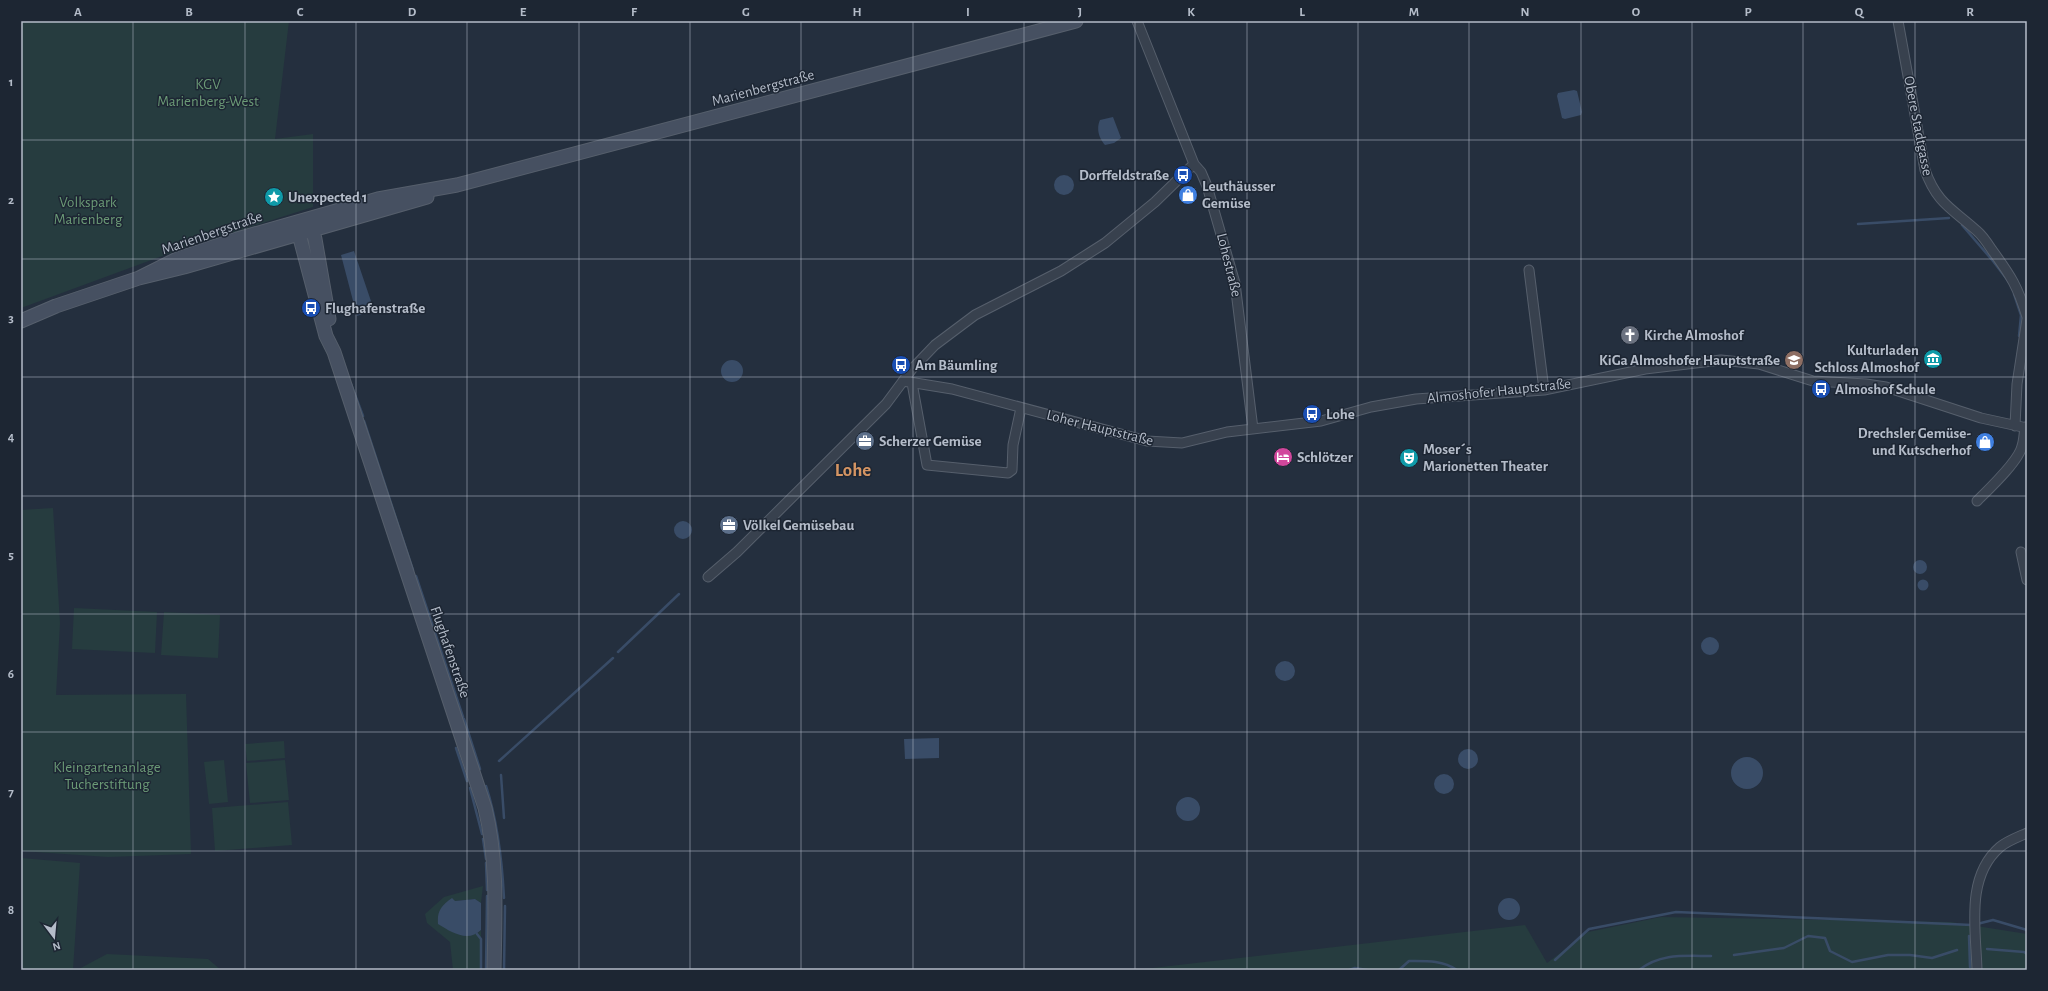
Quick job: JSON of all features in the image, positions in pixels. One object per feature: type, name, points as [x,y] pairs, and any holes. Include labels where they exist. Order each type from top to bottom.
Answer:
[{"type":"main road","name":"Marienbergstraße","points":[[21,321],[56,306],[139,278],[184,267],[304,227],[426,197],[457,185],[1076,21]]},
{"type":"main road","name":"Flughafenstraße","points":[[304,227],[326,336],[334,352],[485,808],[491,834],[494,862],[494,970]]},
{"type":"street","name":"Lohestraße","points":[[1137,21],[1194,164],[1201,172],[1207,186],[1235,283],[1254,429]]},
{"type":"street","name":"Obere Stadtgasse","points":[[1898,21],[1928,182],[1935,194],[1946,206],[1981,235],[2008,272],[2020,292],[2027,318],[2017,384],[2022,427],[2022,447],[2015,459],[1993,486],[1977,501]]},
{"type":"street","points":[[708,577],[737,552],[881,409],[907,382],[935,345],[961,324],[990,307],[1061,271],[1105,243],[1155,202],[1194,164]]},
{"type":"street","points":[[1529,270],[1544,390]]},
{"type":"street","name":"Almoshofer Hauptstraße","points":[[1416,399],[1544,390],[1645,369],[1721,360],[1759,364],[1813,381],[1866,384],[1886,388],[1981,418],[2022,427]]},
{"type":"street","points":[[907,382],[927,465],[1008,473],[1012,470],[1013,445],[1021,408]]},
{"type":"street","name":"Loher Hauptstraße","points":[[907,382],[952,389],[1147,441],[1166,443],[1182,443],[1227,432],[1321,421],[1371,407],[1416,399]]},
{"type":"street","points":[[2021,552],[2027,580]]},
{"type":"street","points":[[1977,970],[1975,918],[1977,886],[1982,869],[2000,847],[2027,834]]},
{"type":"green space","name":"Volkspark Marienberg","points":[[21,21],[289,21],[275,139],[313,134],[313,207],[184,248],[21,308]]},
{"type":"green space","name":"Kleingartenanlage Tucherstiftung","points":[[53,508],[60,623],[56,695],[186,694],[191,854],[108,857],[21,851],[21,510]]},
{"type":"green space","points":[[74,608],[157,612],[155,653],[72,649]]},
{"type":"green space","points":[[164,612],[220,615],[218,658],[161,655]]},
{"type":"green space","points":[[284,741],[285,758],[247,761],[245,744]]},
{"type":"green space","points":[[224,760],[228,802],[209,804],[204,762]]},
{"type":"green space","points":[[285,760],[289,800],[250,803],[246,763]]},
{"type":"green space","points":[[288,802],[292,845],[215,851],[212,808]]},
{"type":"green space","points":[[21,858],[80,863],[73,970],[21,970]]},
{"type":"green space","points":[[483,886],[481,903],[475,899],[455,901],[477,934],[481,930],[481,970],[453,970],[450,942],[427,923],[425,914],[444,897]]},
{"type":"green space","points":[[1661,917],[1951,922],[2027,934],[2027,970],[1135,970],[1525,925],[1547,963],[1588,932]]},
{"type":"green space","points":[[107,954],[208,959],[221,970],[77,970]]},
{"type":"water","points":[[1574,90],[1577,91],[1582,112],[1581,115],[1565,119],[1562,118],[1557,96],[1558,93]]},
{"type":"water","points":[[1113,117],[1121,138],[1114,143],[1105,145],[1099,133],[1099,123],[1100,120]]},
{"type":"water","points":[[1064,175],[1071,178],[1074,185],[1071,192],[1064,195],[1057,192],[1054,185],[1057,178]]},
{"type":"water","points":[[354,251],[374,310],[357,316],[341,255]]},
{"type":"water","points":[[732,360],[740,363],[743,371],[740,379],[732,382],[724,379],[721,371],[724,363]]},
{"type":"water","points":[[683,521],[689,524],[692,530],[689,536],[683,539],[677,536],[674,530],[677,524]]},
{"type":"water","points":[[1917,560],[1923,560],[1927,564],[1927,570],[1923,574],[1917,574],[1913,570],[1913,564]]},
{"type":"water","points":[[1921,580],[1925,580],[1927,581],[1927,589],[1921,590],[1918,587],[1918,583]]},
{"type":"water","points":[[1710,637],[1716,640],[1719,646],[1716,652],[1710,655],[1704,652],[1701,646],[1704,640]]},
{"type":"water","points":[[1285,661],[1292,664],[1295,671],[1292,678],[1285,681],[1278,678],[1275,671],[1278,664]]},
{"type":"water","points":[[939,738],[939,758],[905,759],[904,739]]},
{"type":"water","points":[[1468,749],[1475,752],[1478,759],[1475,766],[1468,769],[1461,766],[1458,759],[1461,752]]},
{"type":"water","points":[[1747,757],[1753,758],[1760,764],[1763,773],[1762,779],[1756,786],[1747,789],[1741,788],[1734,782],[1731,773],[1732,767],[1738,760]]},
{"type":"water","points":[[1444,774],[1451,777],[1454,784],[1451,791],[1444,794],[1437,791],[1434,784],[1437,777]]},
{"type":"water","points":[[1188,797],[1193,798],[1199,804],[1199,814],[1193,820],[1188,821],[1183,820],[1177,814],[1176,809],[1177,804],[1183,798]]},
{"type":"water","points":[[452,898],[455,901],[475,899],[481,903],[481,930],[476,934],[471,936],[460,935],[438,924],[440,909]]},
{"type":"water","points":[[1509,898],[1517,901],[1520,909],[1517,917],[1509,920],[1501,917],[1498,909],[1501,901]]},
{"type":"waterway","points":[[1858,224],[1949,218]]},
{"type":"waterway","points":[[1962,225],[2009,282]]},
{"type":"waterway","points":[[2014,294],[2021,315],[2019,336]]},
{"type":"waterway","points":[[351,384],[363,416]]},
{"type":"waterway","points":[[364,421],[413,570]]},
{"type":"waterway","points":[[416,576],[463,717]]},
{"type":"waterway","points":[[618,652],[679,594]]},
{"type":"waterway","points":[[499,761],[613,658]]},
{"type":"waterway","points":[[464,719],[480,769]]},
{"type":"waterway","points":[[456,748],[467,781]]},
{"type":"waterway","points":[[501,775],[504,818]]},
{"type":"waterway","points":[[486,786],[494,814],[499,841],[504,898]]},
{"type":"waterway","points":[[470,788],[482,834]]},
{"type":"waterway","points":[[483,839],[486,859]]},
{"type":"waterway","points":[[486,863],[487,890]]},
{"type":"waterway","points":[[486,970],[487,896]]},
{"type":"waterway","points":[[504,970],[505,906]]},
{"type":"waterway","points":[[1555,960],[1589,929],[1676,912],[1972,925]]},
{"type":"waterway","points":[[1977,924],[1993,920],[2027,930]]},
{"type":"waterway","points":[[477,934],[481,939],[481,970]]},
{"type":"waterway","points":[[1734,955],[1784,948],[1808,936],[1825,938],[1830,951],[1852,962],[1888,955],[1910,955],[1932,958],[1957,950]]},
{"type":"waterway","points":[[1969,936],[1970,967]]},
{"type":"waterway","points":[[1987,949],[2024,952],[2027,954]]},
{"type":"waterway","points":[[1639,970],[1664,958],[1682,956],[1711,956]]},
{"type":"waterway","points":[[1399,970],[1409,961],[1428,961],[1446,964],[1457,970]]},
{"type":"waterway","points":[[1349,970],[1355,968],[1367,970]]},
{"type":"place","name":"Dorffeldstraße","points":[[1183,175]]},
{"type":"place","name":"Leuthäusser Gemüse","points":[[1188,195]]},
{"type":"place","name":"Unexpected 1","points":[[274,197]]},
{"type":"place","name":"Flughafenstraße","points":[[311,308]]},
{"type":"place","name":"Kirche Almoshof","points":[[1630,335]]},
{"type":"place","name":"Kulturladen Schloss Almoshof","points":[[1933,359]]},
{"type":"place","name":"KiGa Almoshofer Hauptstraße","points":[[1794,360]]},
{"type":"place","name":"Am Bäumling","points":[[901,365]]},
{"type":"place","name":"Almoshof Schule","points":[[1821,389]]},
{"type":"place","name":"Lohe","points":[[1312,414]]},
{"type":"place","name":"Scherzer Gemüse","points":[[865,441]]},
{"type":"place","name":"Drechsler Gemüse- und Kutscherhof","points":[[1985,442]]},
{"type":"place","name":"Schlötzer","points":[[1283,457]]},
{"type":"place","name":"Moser´s Marionetten Theater","points":[[1409,458]]},
{"type":"place","name":"Völkel Gemüsebau","points":[[729,525]]},
{"type":"district","name":"Lohe","points":[[853,470]]},
{"type":"park label","name":"KGV Marienberg-West","points":[[208,92]]}]
